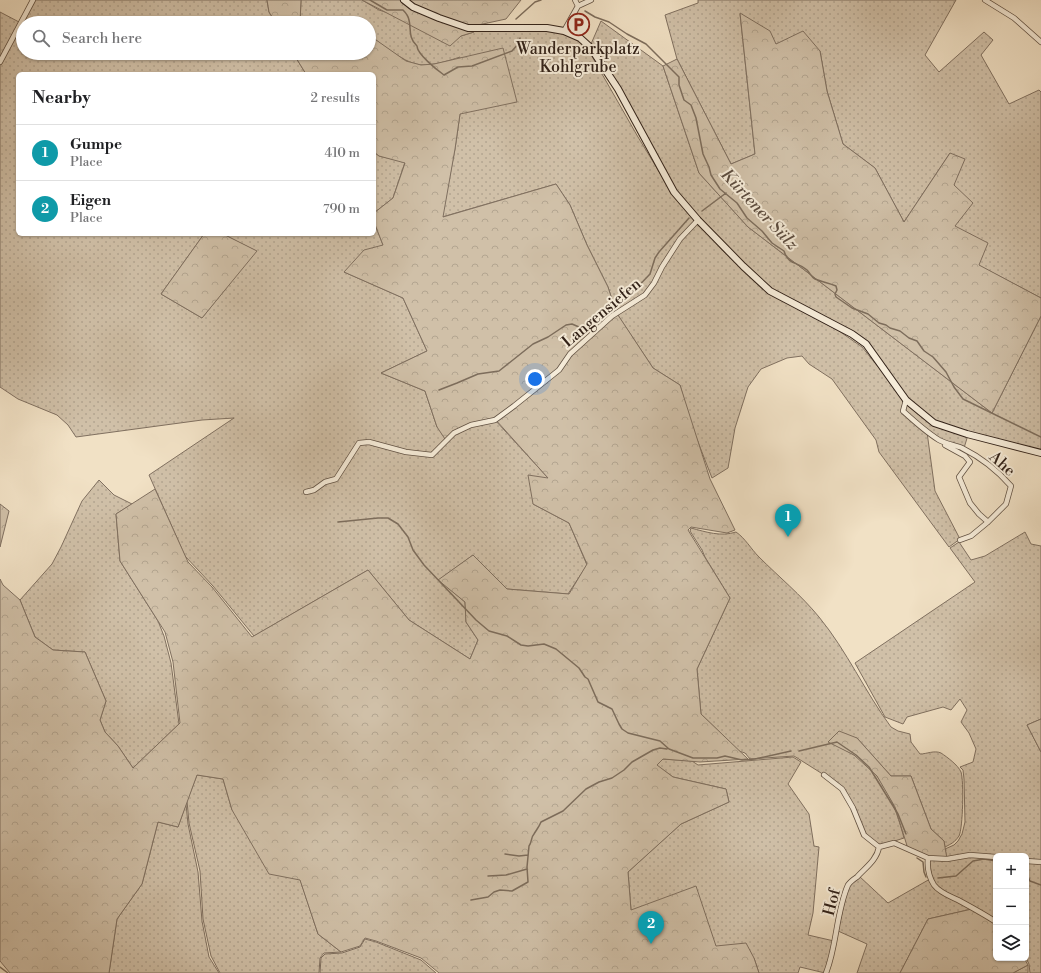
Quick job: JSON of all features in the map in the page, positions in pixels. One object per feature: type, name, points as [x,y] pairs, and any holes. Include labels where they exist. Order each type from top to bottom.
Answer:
[{"type":"main road","points":[[404,0],[414,7],[439,18],[468,28],[541,27],[564,31],[580,38],[591,48],[618,89],[674,192],[698,220],[742,266],[770,291],[852,334],[866,344],[906,400],[934,423],[968,434],[1041,453]]},
{"type":"street","points":[[24,16],[33,0]]},
{"type":"street","points":[[575,0],[578,6]]},
{"type":"street","points":[[564,31],[578,6],[591,0]]},
{"type":"street","points":[[985,0],[1014,18],[1041,42]]},
{"type":"street","points":[[0,62],[16,32]]},
{"type":"street","name":"Langensiefen","points":[[306,492],[314,490],[325,482],[336,479],[359,443],[369,442],[406,452],[432,455],[454,432],[470,425],[495,420],[559,370],[570,354],[612,316],[645,295],[654,283],[680,238],[698,220]]},
{"type":"street","name":"Ahe","points":[[906,400],[903,411],[940,440],[965,456],[970,462],[959,477],[970,503],[988,522]]},
{"type":"street","name":"Ahe","points":[[940,440],[963,449],[973,455],[991,467],[1011,486],[1006,504],[971,536],[960,540]]},
{"type":"street","points":[[824,775],[842,789],[853,808],[864,835],[879,847],[894,843],[928,858],[947,859],[970,855],[993,857]]},
{"type":"street","name":"Hof","points":[[826,973],[832,959],[840,914],[849,884],[869,865],[878,852],[879,847]]},
{"type":"street","points":[[928,858],[931,879],[935,886],[942,892],[993,920]]},
{"type":"street","points":[[1029,860],[1041,862]]},
{"type":"green space","points":[[34,0],[267,0],[269,12],[272,16],[26,16]]},
{"type":"green space","points":[[267,0],[301,0],[300,16],[272,16],[269,12]]},
{"type":"green space","points":[[301,0],[362,0],[379,10],[461,36],[474,32],[472,29],[526,29],[555,32],[576,39],[591,54],[672,193],[696,220],[679,238],[653,283],[644,294],[616,312],[608,287],[587,245],[570,205],[556,184],[442,217],[460,114],[460,57],[423,65],[409,62],[376,40],[376,16],[300,16]]},
{"type":"green space","points":[[362,0],[404,0],[413,5],[409,0],[521,0],[506,19],[469,27],[474,32],[461,36],[450,46]]},
{"type":"green space","points":[[698,0],[956,0],[925,55],[939,72],[984,32],[993,40],[981,55],[1009,104],[1039,90],[1041,92],[1041,298],[978,265],[955,226],[954,185],[950,153],[904,222],[875,168],[843,144],[827,91],[820,51],[776,44],[740,14],[755,154],[731,164],[677,59],[665,15],[698,3]]},
{"type":"green space","points":[[0,12],[16,20],[16,28],[0,60]]},
{"type":"green space","points":[[740,13],[770,31],[776,44],[803,31],[820,51],[827,91],[843,144],[875,168],[904,222],[950,153],[965,159],[954,185],[973,203],[955,226],[988,243],[979,265],[1041,298],[1041,316],[992,413],[748,227],[699,173],[663,66],[677,59],[731,164],[755,154]]},
{"type":"green space","points":[[601,21],[663,66],[699,173],[748,227],[992,413],[1041,316],[1041,450],[934,422],[907,400],[866,343],[772,289],[743,265],[675,191],[619,86],[591,44]]},
{"type":"green space","points":[[16,34],[16,60],[297,60],[305,72],[16,72],[16,236],[203,236],[161,294],[202,318],[256,251],[227,236],[376,236],[376,227],[383,245],[344,272],[403,298],[427,351],[381,373],[425,391],[437,427],[471,426],[495,420],[549,479],[533,504],[569,523],[587,565],[568,594],[507,589],[473,555],[439,580],[465,602],[466,622],[478,640],[470,659],[409,620],[368,570],[254,636],[213,586],[185,556],[149,475],[234,418],[202,420],[76,437],[68,425],[57,415],[18,399],[0,387],[0,64]]},
{"type":"green space","points":[[376,40],[406,61],[421,65],[434,64],[503,48],[517,102],[460,114],[443,217],[556,184],[570,205],[587,245],[608,287],[616,312],[653,368],[680,385],[710,479],[735,530],[727,533],[691,527],[688,530],[730,598],[697,669],[701,714],[748,759],[700,762],[663,759],[657,765],[673,777],[726,789],[729,802],[681,824],[628,872],[631,910],[696,886],[716,946],[746,943],[754,958],[759,973],[439,973],[421,958],[365,938],[360,946],[341,952],[318,934],[300,880],[269,874],[232,810],[223,779],[197,775],[178,827],[158,822],[142,884],[117,919],[109,973],[10,973],[0,961],[0,579],[3,585],[20,600],[35,637],[53,650],[85,652],[106,701],[100,720],[105,732],[118,746],[133,768],[180,723],[173,662],[165,632],[120,561],[116,514],[155,489],[188,562],[212,587],[252,637],[368,570],[409,620],[470,659],[478,640],[466,622],[465,602],[438,580],[473,555],[507,589],[569,594],[587,564],[569,523],[533,504],[528,475],[548,478],[495,419],[470,424],[445,439],[437,427],[425,391],[381,373],[427,351],[403,298],[344,272],[364,250],[383,245],[376,227],[376,211],[393,198],[405,163],[379,156],[376,154],[376,72],[305,72],[297,60],[376,60]]},
{"type":"green space","points":[[376,154],[379,156],[405,162],[393,198],[376,211]]},
{"type":"green space","points":[[698,222],[722,250],[768,293],[839,331],[862,347],[905,400],[902,411],[927,432],[935,491],[960,539],[949,547],[879,452],[876,440],[832,379],[809,364],[802,356],[787,358],[761,369],[748,387],[735,428],[728,468],[712,478],[691,424],[680,385],[653,368],[617,314],[645,296],[681,239]]},
{"type":"green space","points":[[203,236],[227,236],[257,251],[202,318],[161,294]]},
{"type":"green space","points":[[906,402],[933,423],[968,435],[964,448],[940,439],[904,411]]},
{"type":"green space","points":[[99,480],[114,495],[132,504],[116,514],[120,561],[158,621],[164,636],[171,663],[179,724],[133,768],[118,746],[105,732],[100,720],[106,701],[85,652],[53,650],[35,637],[20,600],[52,564],[82,501]]},
{"type":"green space","points":[[0,504],[9,511],[0,547]]},
{"type":"green space","points":[[691,528],[714,533],[725,534],[736,532],[739,534],[759,557],[819,617],[829,630],[891,727],[898,731],[910,734],[911,742],[920,754],[933,752],[941,753],[957,767],[961,772],[962,777],[963,804],[959,836],[951,844],[945,847],[944,841],[931,829],[911,776],[891,776],[857,738],[829,742],[854,755],[873,771],[881,781],[897,814],[904,838],[879,846],[865,833],[842,788],[829,778],[794,756],[750,759],[745,753],[739,751],[701,714],[697,669],[730,598],[690,531]]},
{"type":"green space","points":[[1025,532],[1031,544],[1041,546],[1041,719],[1027,725],[1041,752],[1041,861],[1029,860],[1029,853],[993,853],[993,855],[947,859],[945,849],[954,845],[958,841],[962,834],[965,822],[964,779],[963,770],[960,767],[973,762],[976,749],[969,733],[961,722],[967,710],[960,699],[951,710],[943,707],[907,717],[903,724],[885,717],[855,663],[975,582],[950,548],[959,542],[971,560],[985,556]]},
{"type":"green space","points":[[1041,719],[1041,752],[1027,725]]},
{"type":"green space","points":[[839,731],[857,738],[891,776],[911,776],[931,829],[944,841],[947,859],[928,857],[908,849],[895,807],[877,776],[854,755],[828,742]]},
{"type":"green space","points":[[793,757],[801,762],[788,784],[809,814],[814,846],[819,847],[813,913],[808,935],[834,941],[825,973],[800,967],[798,973],[759,973],[754,958],[716,947],[631,910],[628,872],[681,824],[729,802],[726,789],[673,777],[656,765],[663,759],[692,761],[698,765]]},
{"type":"green space","points":[[197,775],[223,779],[232,810],[300,879],[318,934],[341,952],[324,953],[320,958],[319,973],[220,973],[211,956],[203,919],[200,871],[189,823],[187,801]]},
{"type":"green space","points":[[186,804],[188,824],[198,872],[202,921],[209,957],[219,973],[109,973],[117,919],[142,884],[158,822],[178,827]]},
{"type":"green space","points":[[970,857],[993,858],[993,919],[943,891],[933,880],[929,859]]},
{"type":"green space","points":[[1029,862],[1041,862],[1041,973],[1030,973],[1028,961],[1029,961]]},
{"type":"green space","points":[[859,876],[888,903],[930,879],[935,887],[972,909],[928,919],[900,973],[857,973],[867,944],[838,931],[850,885]]},
{"type":"green space","points":[[972,909],[993,921],[993,961],[1026,961],[1028,965],[1013,973],[900,973],[928,919]]},
{"type":"green space","points":[[365,939],[421,960],[436,973],[320,973],[321,958],[325,954],[342,953],[360,947]]},
{"type":"green space","points":[[1028,965],[1028,973],[1013,973]]},
{"type":"waterway","name":"Kürtener Sülz","points":[[370,0],[387,10],[403,10],[407,14],[410,22],[412,38],[420,53],[428,62],[444,75],[458,67],[472,66],[512,51],[519,43],[520,38]]},
{"type":"waterway","name":"Kürtener Sülz","points":[[516,19],[535,2],[541,0]]},
{"type":"waterway","name":"Kürtener Sülz","points":[[585,11],[595,17],[609,22],[646,44],[679,77],[679,85],[684,100],[691,105],[696,118],[703,154],[711,175],[720,189],[737,203],[747,218],[762,231],[772,243],[784,251],[788,259],[803,267],[815,279],[836,286],[836,297],[852,308],[868,314],[879,323],[900,331],[909,338],[917,341],[924,351],[933,357],[946,372],[954,387],[963,399],[1041,437]]},
{"type":"waterway","points":[[702,211],[726,193]]},
{"type":"waterway","points":[[608,310],[628,297],[650,274],[655,258],[659,252],[689,218]]},
{"type":"waterway","points":[[439,390],[478,374],[499,371],[533,344],[548,337],[566,325],[572,324],[579,327],[602,318]]},
{"type":"waterway","points":[[338,522],[388,518],[398,524],[408,537],[413,550],[424,565],[476,620],[489,631],[507,636],[521,645],[528,646],[544,644],[556,649],[579,668],[588,679],[598,702],[612,709],[622,729],[628,733],[660,741],[669,749],[693,758],[717,758],[725,756],[742,760],[755,759],[791,751]]},
{"type":"waterway","points":[[799,751],[837,742],[856,755],[869,767],[898,814],[906,834]]},
{"type":"waterway","points":[[471,900],[488,897],[494,892],[500,890],[512,891],[528,882],[527,867],[529,846],[533,835],[541,822],[563,811],[586,789],[599,782],[612,778],[624,770],[632,762],[653,750],[660,748],[667,749]]},
{"type":"waterway","points":[[505,854],[519,856],[528,855]]},
{"type":"waterway","points":[[917,858],[923,862],[926,877]]},
{"type":"waterway","points":[[938,878],[956,876],[973,861],[984,859],[993,860]]},
{"type":"waterway","points":[[488,876],[506,875],[527,869]]},
{"type":"waterway","points":[[1029,879],[1030,881],[1041,885]]},
{"type":"waterway","points":[[0,967],[8,973]]},
{"type":"place","name":"Wanderparkplatz Kohlgrube","points":[[578,25]]},
{"type":"place","name":"Gumpe","points":[[788,537]]},
{"type":"place","name":"Eigen","points":[[651,944]]}]
